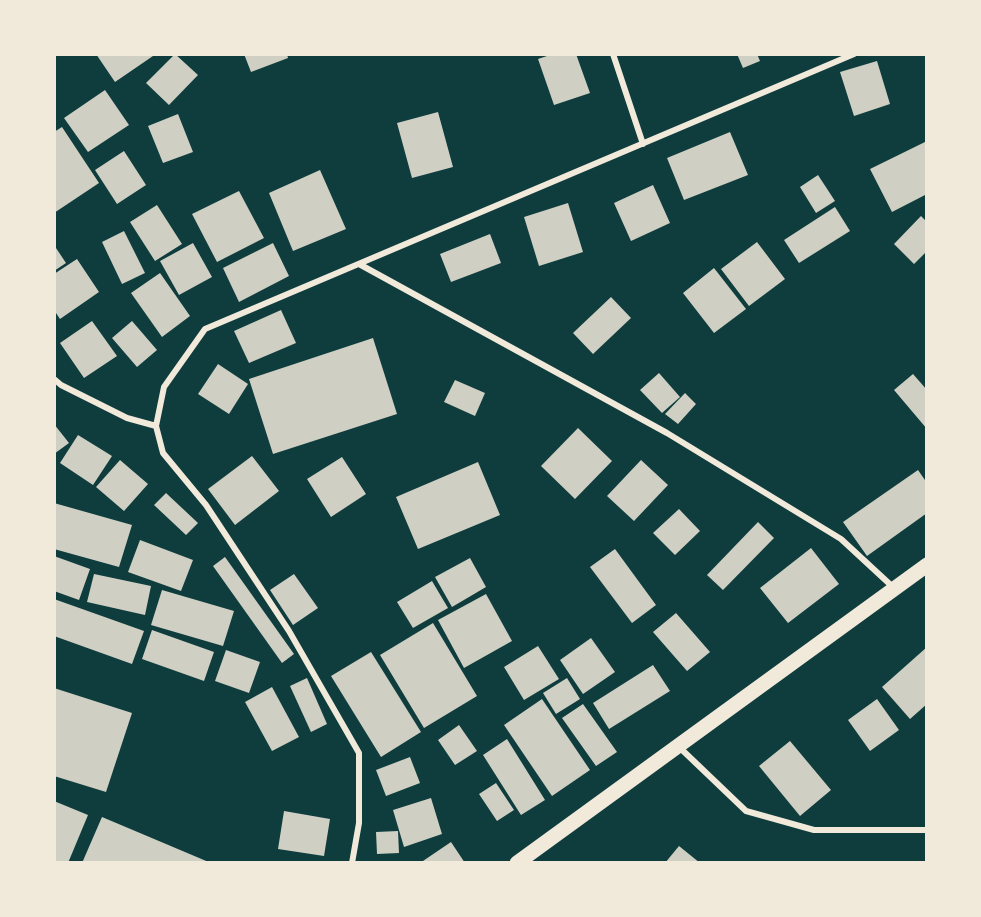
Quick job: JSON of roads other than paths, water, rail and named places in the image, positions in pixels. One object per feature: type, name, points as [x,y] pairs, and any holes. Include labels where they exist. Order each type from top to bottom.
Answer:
[{"type":"main road","points":[[527,860],[678,746],[927,565]]},
{"type":"street","points":[[613,54],[643,144]]},
{"type":"street","points":[[352,863],[359,823],[359,753],[290,631],[206,505],[163,453],[156,426],[164,387],[205,329],[854,54]]},
{"type":"street","points":[[359,264],[678,439],[841,539],[894,588]]},
{"type":"street","points":[[54,379],[61,385],[127,418],[156,426]]},
{"type":"street","points":[[678,746],[746,811],[814,830],[927,830]]}]
